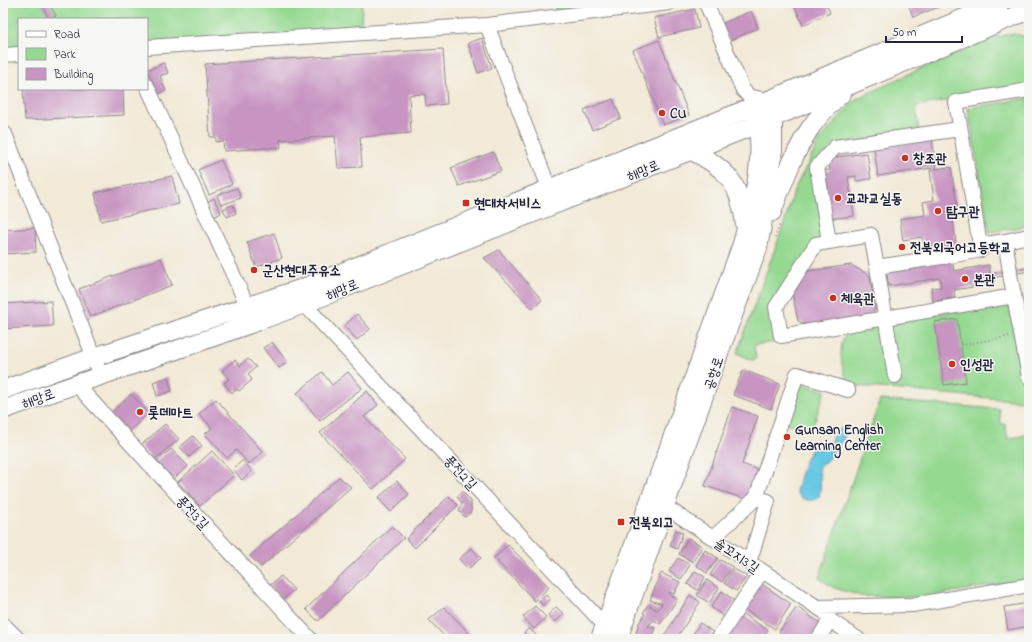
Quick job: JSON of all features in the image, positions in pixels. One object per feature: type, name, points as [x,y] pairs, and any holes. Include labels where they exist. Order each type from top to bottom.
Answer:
[{"type":"main road","name":"해망로","points":[[3,390],[94,357],[303,288],[722,119],[1000,3]]},
{"type":"main road","name":"해망로","points":[[3,410],[255,323],[304,304],[766,121],[1029,9]]},
{"type":"main road","points":[[766,245],[796,153],[809,129],[826,108],[852,84]]},
{"type":"main road","name":"공항로","points":[[618,639],[717,361],[766,245],[766,209],[773,149],[760,103]]},
{"type":"main road","name":"공항로","points":[[602,632],[653,494],[746,230],[753,205],[760,150],[766,121]]},
{"type":"main road","points":[[692,151],[710,160],[723,170],[738,194],[743,207],[746,230]]},
{"type":"street","points":[[148,47],[487,26],[669,3]]},
{"type":"street","points":[[706,3],[741,85],[746,94],[760,103]]},
{"type":"street","points":[[1027,3],[1029,9]]},
{"type":"street","points":[[487,26],[550,188]]},
{"type":"street","points":[[3,55],[18,54]]},
{"type":"street","points":[[722,119],[736,105],[740,96],[741,85]]},
{"type":"street","points":[[148,88],[255,323]]},
{"type":"street","points":[[877,267],[981,250],[956,102],[1029,90]]},
{"type":"street","points":[[829,242],[817,167],[835,147],[960,129]]},
{"type":"street","points":[[3,134],[5,134],[101,375]]},
{"type":"street","points":[[895,376],[885,318],[877,267],[871,235],[816,244],[776,307],[781,336],[885,318],[1014,296]]},
{"type":"street","points":[[980,245],[1029,236]]},
{"type":"street","points":[[1005,241],[1014,296],[1024,335],[1029,377]]},
{"type":"street","name":"풍전2길","points":[[304,304],[602,632],[618,639]]},
{"type":"street","points":[[713,538],[756,498],[797,374],[848,390]]},
{"type":"street","name":"풍전3길","points":[[76,384],[310,639]]},
{"type":"street","points":[[749,563],[768,501],[756,498]]},
{"type":"street","name":"솔꼬지3길","points":[[666,507],[813,604],[826,613],[830,620],[858,639]]},
{"type":"street","points":[[718,639],[762,571]]},
{"type":"street","points":[[813,604],[912,605],[1029,584]]},
{"type":"street","points":[[818,639],[830,620]]},
{"type":"street","points":[[3,624],[18,639]]},
{"type":"path","points":[[766,245],[781,221]]},
{"type":"path","points":[[961,345],[1024,335]]},
{"type":"green space","points":[[3,3],[362,3],[361,33],[148,47],[148,18],[18,18],[18,54],[3,55]]},
{"type":"green space","points":[[555,3],[625,3],[555,11]]},
{"type":"green space","points":[[1008,34],[1020,35],[1029,41],[1029,82],[1026,86],[916,106],[919,132],[835,144],[814,167],[825,239],[770,307],[776,342],[754,345],[756,359],[752,360],[737,353],[785,221],[795,188],[821,138],[856,99],[909,74],[986,41]]},
{"type":"green space","points":[[1029,98],[1029,226],[989,232],[968,108]]},
{"type":"green space","points":[[1008,300],[1025,396],[1022,401],[857,386],[850,383],[846,378],[842,366],[841,352],[845,335],[850,331]]},
{"type":"green space","points":[[800,383],[825,391],[811,432],[786,423]]},
{"type":"green space","points":[[880,400],[999,409],[1001,424],[1005,424],[1008,439],[1029,434],[1029,579],[924,597],[895,597],[861,596],[834,588],[819,578]]},
{"type":"water","points":[[842,428],[845,429],[844,438],[828,459],[818,468],[820,475],[819,497],[812,500],[806,500],[800,497],[796,491],[802,468],[810,452],[813,448],[828,446],[834,432]]},
{"type":"building","points":[[41,3],[49,3],[56,16],[48,18]]},
{"type":"building","points":[[793,3],[826,3],[830,13],[803,25]]},
{"type":"building","points":[[908,3],[949,3],[913,17]]},
{"type":"building","points":[[695,9],[699,28],[659,37],[654,18]]},
{"type":"building","points":[[751,11],[758,28],[729,41],[721,24]]},
{"type":"building","points":[[482,38],[492,68],[478,73],[468,43]]},
{"type":"building","points":[[659,40],[689,115],[663,125],[633,50]]},
{"type":"building","points":[[443,49],[447,104],[426,106],[425,94],[409,95],[411,133],[360,137],[362,167],[338,168],[335,136],[280,140],[281,147],[224,151],[223,141],[216,142],[216,137],[210,137],[205,64]]},
{"type":"building","points":[[164,63],[168,73],[160,76],[166,91],[158,94],[148,70]]},
{"type":"building","points":[[23,90],[123,90],[124,115],[25,120]]},
{"type":"building","points":[[613,99],[621,118],[592,130],[584,110]]},
{"type":"building","points":[[932,140],[935,169],[951,167],[957,206],[951,207],[957,249],[952,259],[954,271],[989,265],[990,274],[1029,268],[1029,271],[991,278],[992,284],[954,290],[955,298],[933,301],[931,288],[941,287],[940,278],[889,286],[886,269],[925,254],[922,237],[903,240],[900,219],[925,215],[923,202],[934,200],[930,170],[932,170],[932,168],[878,176],[874,148]]},
{"type":"building","points":[[493,152],[501,171],[459,186],[451,168]]},
{"type":"building","name":"교과교실동","points":[[867,153],[871,179],[856,181],[856,176],[848,177],[854,216],[828,219],[821,171],[830,170],[828,158]]},
{"type":"building","points":[[6,158],[7,182],[3,182],[3,159]]},
{"type":"building","points":[[221,160],[232,184],[209,195],[198,170]]},
{"type":"building","points":[[172,176],[179,204],[101,221],[95,193]]},
{"type":"building","points":[[237,188],[241,198],[221,205],[217,195]]},
{"type":"building","points":[[214,198],[221,213],[214,217],[207,202]]},
{"type":"building","points":[[233,205],[236,213],[227,217],[223,209]]},
{"type":"building","points":[[35,228],[36,252],[3,254],[3,230]]},
{"type":"building","points":[[274,233],[282,258],[256,267],[247,242]]},
{"type":"building","points":[[499,250],[542,300],[533,309],[484,258]]},
{"type":"building","points":[[161,258],[172,285],[90,317],[79,289]]},
{"type":"building","name":"체육관","points":[[851,265],[870,276],[875,309],[867,320],[817,329],[798,321],[791,287],[801,272]]},
{"type":"building","points":[[51,301],[53,326],[3,329],[3,304]]},
{"type":"building","points":[[357,314],[370,329],[357,340],[344,326]]},
{"type":"building","name":"인성관","points":[[957,319],[966,382],[944,385],[935,322]]},
{"type":"building","points":[[272,342],[287,362],[279,368],[263,348]]},
{"type":"building","points":[[248,359],[256,367],[248,374],[252,380],[239,391],[237,389],[232,393],[224,383],[229,379],[222,371],[235,360],[240,366]]},
{"type":"building","points":[[743,370],[780,384],[771,409],[733,395]]},
{"type":"building","points":[[322,372],[332,385],[348,372],[362,388],[320,421],[297,393]]},
{"type":"building","points":[[168,377],[172,391],[157,396],[153,382]]},
{"type":"building","points":[[367,391],[378,405],[364,417],[405,459],[373,489],[320,433]]},
{"type":"building","points":[[131,394],[149,413],[126,434],[109,415]]},
{"type":"building","points":[[216,399],[263,452],[249,464],[236,450],[227,458],[205,434],[212,428],[199,414]]},
{"type":"building","points":[[732,407],[758,416],[742,464],[759,470],[749,500],[705,486]]},
{"type":"building","points":[[165,424],[179,439],[153,461],[140,446]]},
{"type":"building","points":[[193,436],[202,446],[189,457],[180,447]]},
{"type":"building","points":[[171,449],[188,466],[170,482],[154,463]]},
{"type":"building","points":[[212,451],[234,475],[200,506],[178,482]]},
{"type":"building","points":[[243,460],[252,471],[242,480],[233,469]]},
{"type":"building","points":[[339,477],[351,487],[261,567],[250,556]]},
{"type":"building","points":[[397,481],[409,494],[391,512],[378,498]]},
{"type":"building","points":[[462,491],[471,501],[471,512],[465,517],[459,511],[462,503],[457,497]]},
{"type":"building","points":[[449,496],[458,505],[415,548],[406,539]]},
{"type":"building","points":[[392,526],[404,538],[318,621],[306,609]]},
{"type":"building","points":[[676,530],[683,533],[677,549],[670,546]]},
{"type":"building","points":[[688,538],[702,546],[693,562],[679,554]]},
{"type":"building","points":[[508,545],[549,587],[535,601],[494,558]]},
{"type":"building","points":[[471,548],[481,558],[468,569],[459,559]]},
{"type":"building","points":[[705,550],[718,558],[707,573],[696,565]]},
{"type":"building","points":[[678,558],[690,565],[681,579],[669,571]]},
{"type":"building","points":[[720,560],[733,567],[722,582],[710,575]]},
{"type":"building","points":[[734,569],[747,576],[736,591],[724,583]]},
{"type":"building","points":[[695,571],[705,577],[698,590],[687,584]]},
{"type":"building","points":[[661,573],[680,582],[674,594],[670,592],[669,594],[677,600],[660,624],[654,620],[648,626],[655,628],[651,639],[634,639],[639,623],[645,614],[643,613],[648,605],[657,610],[662,604],[650,600]]},
{"type":"building","points":[[281,576],[294,590],[282,600],[269,586]]},
{"type":"building","points":[[707,580],[719,588],[709,603],[697,595]]},
{"type":"building","points":[[759,582],[791,604],[775,629],[742,608]]},
{"type":"building","points":[[722,591],[736,602],[724,617],[711,607]]},
{"type":"building","points":[[546,595],[550,600],[543,606],[539,601]]},
{"type":"building","points":[[690,595],[700,602],[676,639],[662,639]]},
{"type":"building","points":[[1029,603],[1029,626],[1008,630],[1004,607]]},
{"type":"building","points":[[535,606],[546,617],[534,629],[523,617]]},
{"type":"building","points":[[444,607],[475,639],[447,639],[429,620]]},
{"type":"building","points":[[556,607],[564,614],[555,622],[548,615]]},
{"type":"building","points":[[797,607],[823,625],[813,639],[789,639],[779,632]]},
{"type":"building","points":[[739,612],[768,630],[763,639],[722,639]]},
{"type":"building","points":[[700,623],[713,632],[708,639],[690,639]]},
{"type":"building","points":[[529,628],[540,639],[529,639],[524,633]]},
{"type":"place","name":"CU","points":[[662,113]]},
{"type":"place","name":"창조관","points":[[905,158]]},
{"type":"place","name":"교과교실동","points":[[838,198]]},
{"type":"place","name":"현대차서비스","points":[[466,203]]},
{"type":"place","name":"탐구관","points":[[938,211]]},
{"type":"place","name":"전북외국어고등학교","points":[[902,247]]},
{"type":"place","name":"군산현대주유소","points":[[254,270]]},
{"type":"place","name":"본관","points":[[965,279]]},
{"type":"place","name":"체육관","points":[[833,298]]},
{"type":"place","name":"인성관","points":[[952,364]]},
{"type":"place","name":"롯데마트","points":[[140,412]]},
{"type":"place","name":"Gunsan English Learning Center","points":[[787,437]]},
{"type":"place","name":"전북외고","points":[[621,522]]}]
